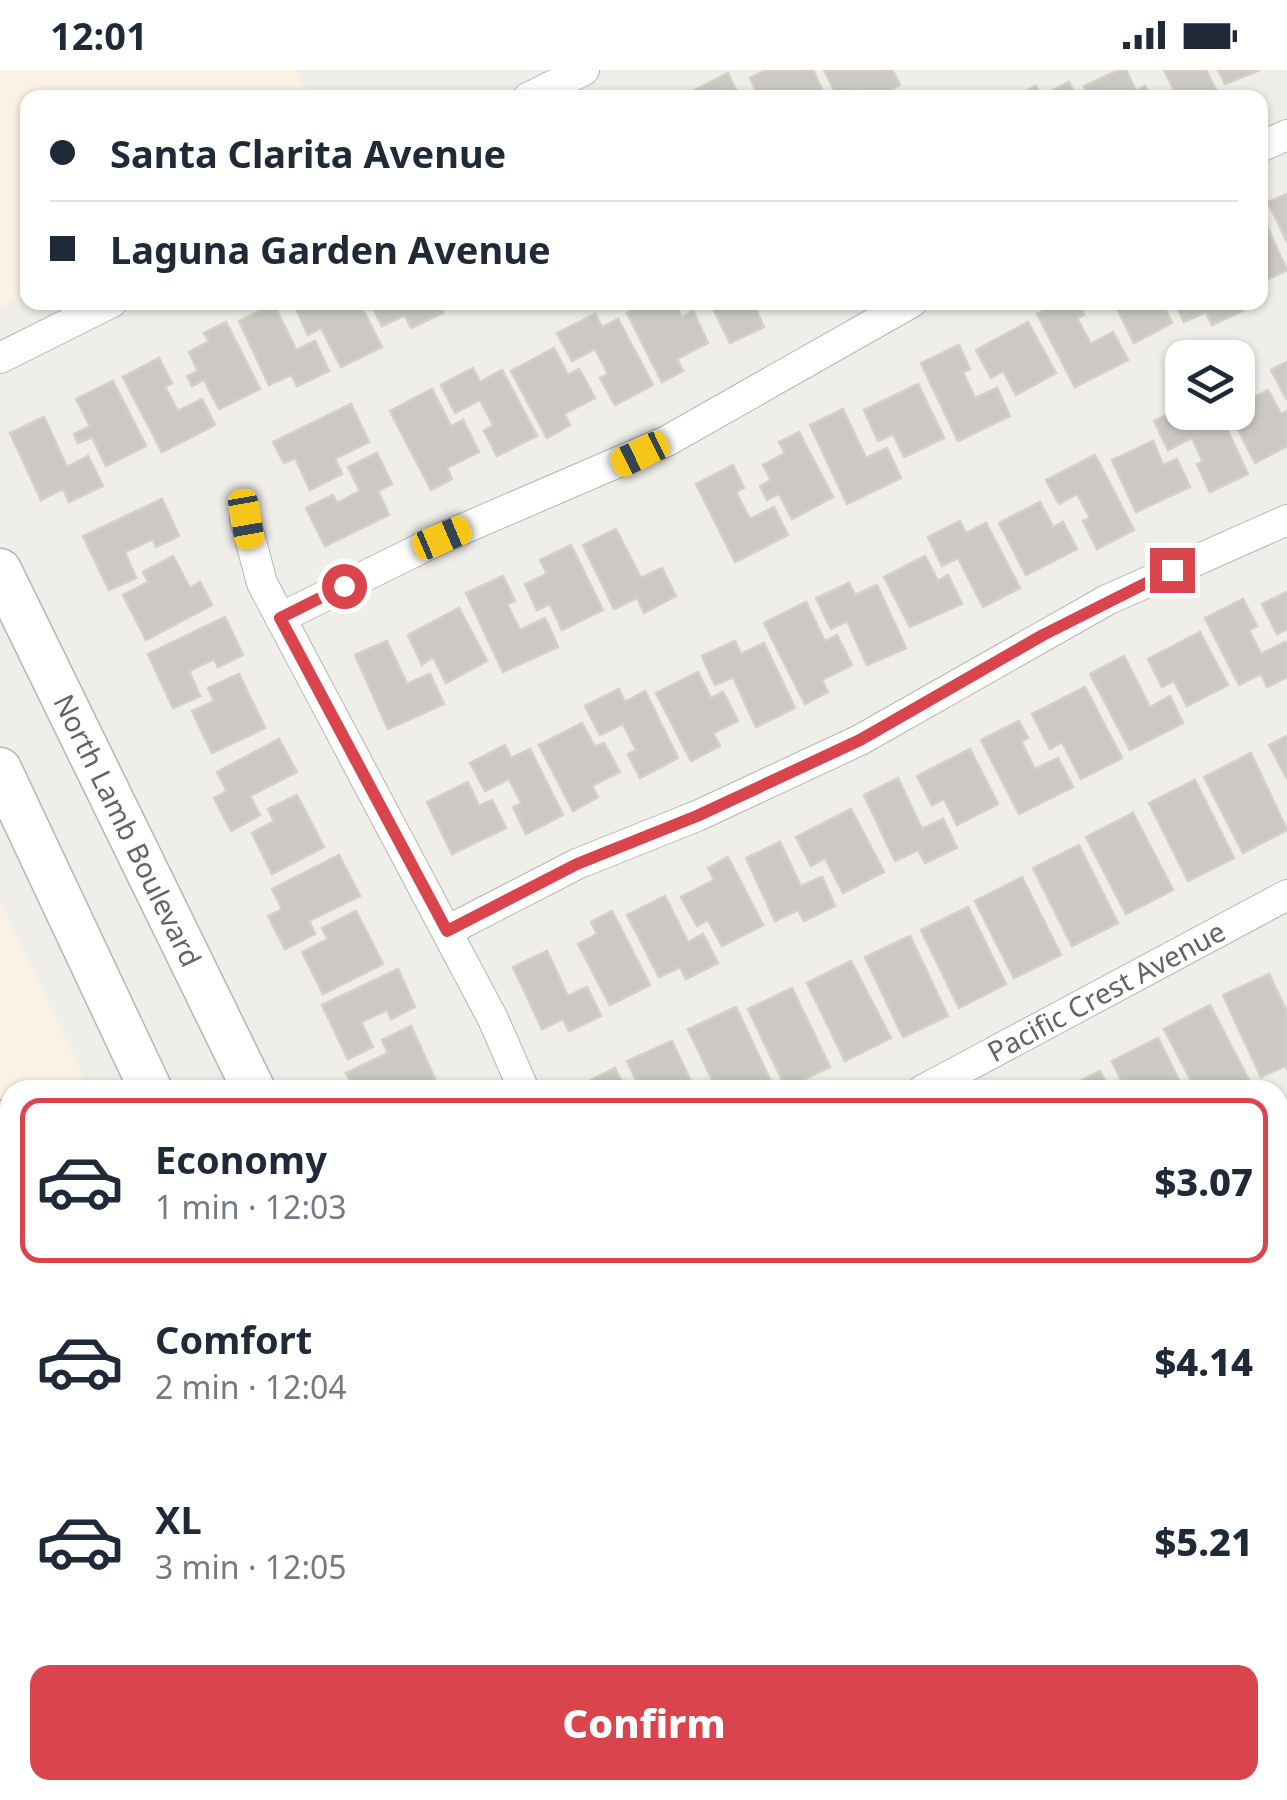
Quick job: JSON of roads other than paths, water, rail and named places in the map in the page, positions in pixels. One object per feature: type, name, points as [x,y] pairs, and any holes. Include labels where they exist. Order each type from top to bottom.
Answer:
[{"type":"main road","name":"North Lamb Boulevard","points":[[0,570],[249,1080]]},
{"type":"main road","points":[[5,794],[147,1080]]},
{"type":"street","points":[[537,85],[584,70]]},
{"type":"street","points":[[0,358],[96,310]]},
{"type":"street","points":[[280,618],[442,538],[667,441],[898,310]]},
{"type":"street","points":[[246,519],[253,560],[280,618],[447,931],[519,1080]]},
{"type":"street","points":[[447,931],[577,864],[697,816],[860,740],[1107,600],[1287,520]]},
{"type":"street","name":"Pacific Crest Avenue","points":[[942,1080],[1287,895]]}]
